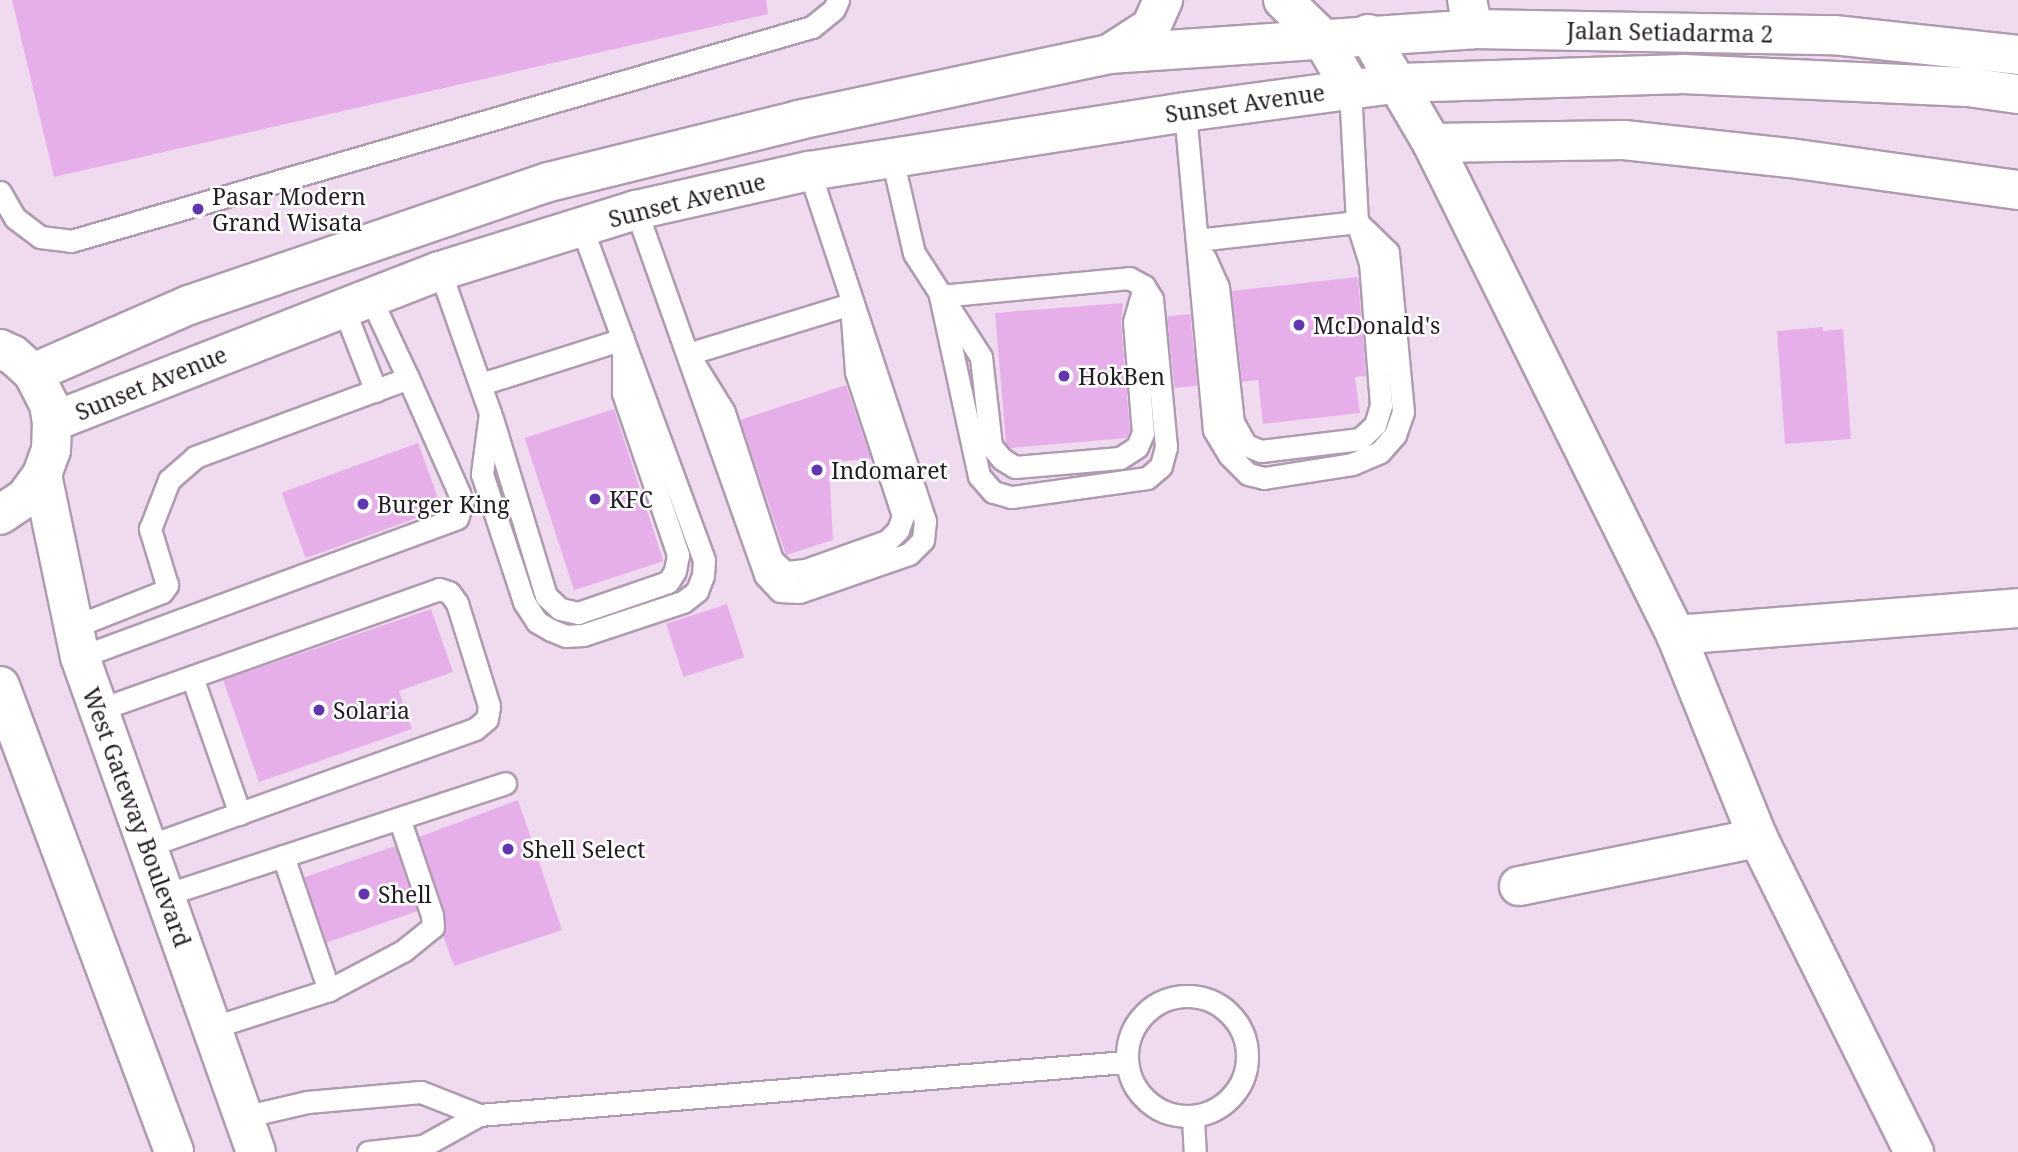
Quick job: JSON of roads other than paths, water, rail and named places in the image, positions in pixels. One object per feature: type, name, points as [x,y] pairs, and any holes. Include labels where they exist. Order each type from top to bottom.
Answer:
[{"type":"main road","points":[[1109,54],[1151,27],[1163,0]]},
{"type":"main road","points":[[1283,0],[1321,37],[1350,87]]},
{"type":"main road","name":"Jalan Setiadarma 2","points":[[1321,37],[1368,34],[1470,15],[1834,35],[2018,55]]},
{"type":"main road","points":[[1368,34],[1433,143],[1676,635],[1758,838],[1914,1152]]},
{"type":"main road","points":[[33,373],[189,305],[549,182],[799,120],[1109,54],[1321,37]]},
{"type":"main road","name":"Jalan Setiadarma 2","points":[[1350,87],[1684,74],[1968,87],[2018,94]]},
{"type":"main road","name":"Sunset Avenue","points":[[52,422],[440,271],[636,210],[809,171],[1350,87]]},
{"type":"main road","points":[[1433,143],[1624,140],[2018,190]]},
{"type":"main road","points":[[0,349],[13,355],[33,373],[46,396],[52,422],[51,450],[42,475],[25,498],[0,516]]},
{"type":"main road","name":"West Gateway Boulevard","points":[[42,475],[75,642],[251,1143]]},
{"type":"main road","points":[[1676,635],[2017,613]]},
{"type":"main road","points":[[0,687],[174,1152]]},
{"type":"main road","points":[[1518,886],[1758,838]]},
{"type":"lane","points":[[0,192],[15,218],[40,237],[71,241],[813,27],[834,9],[838,0]]},
{"type":"lane","points":[[1185,112],[1214,430],[1229,455],[1248,474],[1264,478],[1352,464],[1380,452],[1395,435],[1403,412],[1388,252],[1357,222],[1350,87]]},
{"type":"lane","points":[[892,158],[914,253],[981,357],[991,446],[1002,459],[1015,467],[1120,458],[1137,447],[1143,433],[1135,322],[1144,286]]},
{"type":"lane","points":[[636,210],[765,575],[780,591],[799,592],[909,554],[922,540],[925,521],[809,171]]},
{"type":"lane","points":[[1196,240],[1357,222]]},
{"type":"lane","points":[[491,414],[482,474],[524,602],[537,622],[566,636],[583,635],[683,602],[697,591],[704,560],[581,226]]},
{"type":"lane","points":[[440,271],[491,414],[546,596],[560,609],[578,613],[668,582],[675,571],[678,555],[623,393],[623,339]]},
{"type":"lane","points":[[1129,278],[1144,286],[1152,299],[1166,447],[1161,466],[1147,478],[1011,498],[993,492],[979,476],[940,296],[1129,278]]},
{"type":"lane","points":[[75,642],[457,518],[462,504],[459,493],[408,378],[357,302]]},
{"type":"lane","points":[[357,302],[376,391]]},
{"type":"lane","points":[[688,354],[851,304]]},
{"type":"lane","points":[[481,384],[623,339]]},
{"type":"lane","points":[[75,642],[162,592],[167,584],[150,528],[169,480],[194,457],[408,378]]},
{"type":"lane","points":[[98,710],[439,589],[449,592],[457,603],[489,706],[487,719],[475,729],[148,846]]},
{"type":"lane","points":[[192,677],[240,814]]},
{"type":"lane","points":[[165,895],[505,783]]},
{"type":"lane","points":[[211,1028],[328,989],[403,951],[433,927],[432,915],[399,817]]},
{"type":"lane","points":[[283,856],[328,989]]},
{"type":"lane","points":[[1193,993],[1227,1008],[1246,1038],[1246,1074],[1226,1104],[1193,1118],[1161,1112],[1137,1092],[1125,1062],[1132,1026],[1157,1001],[1193,993]]},
{"type":"lane","points":[[368,1152],[423,1146],[479,1115],[1125,1062]]},
{"type":"lane","points":[[251,1143],[307,1102],[421,1092],[479,1115]]},
{"type":"lane","points":[[1193,1118],[1195,1152]]},
{"type":"place","name":"Pasar Modern Grand Wisata","points":[[198,209]]},
{"type":"place","name":"McDonald's","points":[[1299,325]]},
{"type":"place","name":"HokBen","points":[[1064,376]]},
{"type":"place","name":"Indomaret","points":[[817,470]]},
{"type":"place","name":"KFC","points":[[595,499]]},
{"type":"place","name":"Burger King","points":[[363,504]]},
{"type":"place","name":"Solaria","points":[[319,710]]},
{"type":"place","name":"Shell Select","points":[[508,849]]},
{"type":"place","name":"Shell","points":[[364,894]]}]
